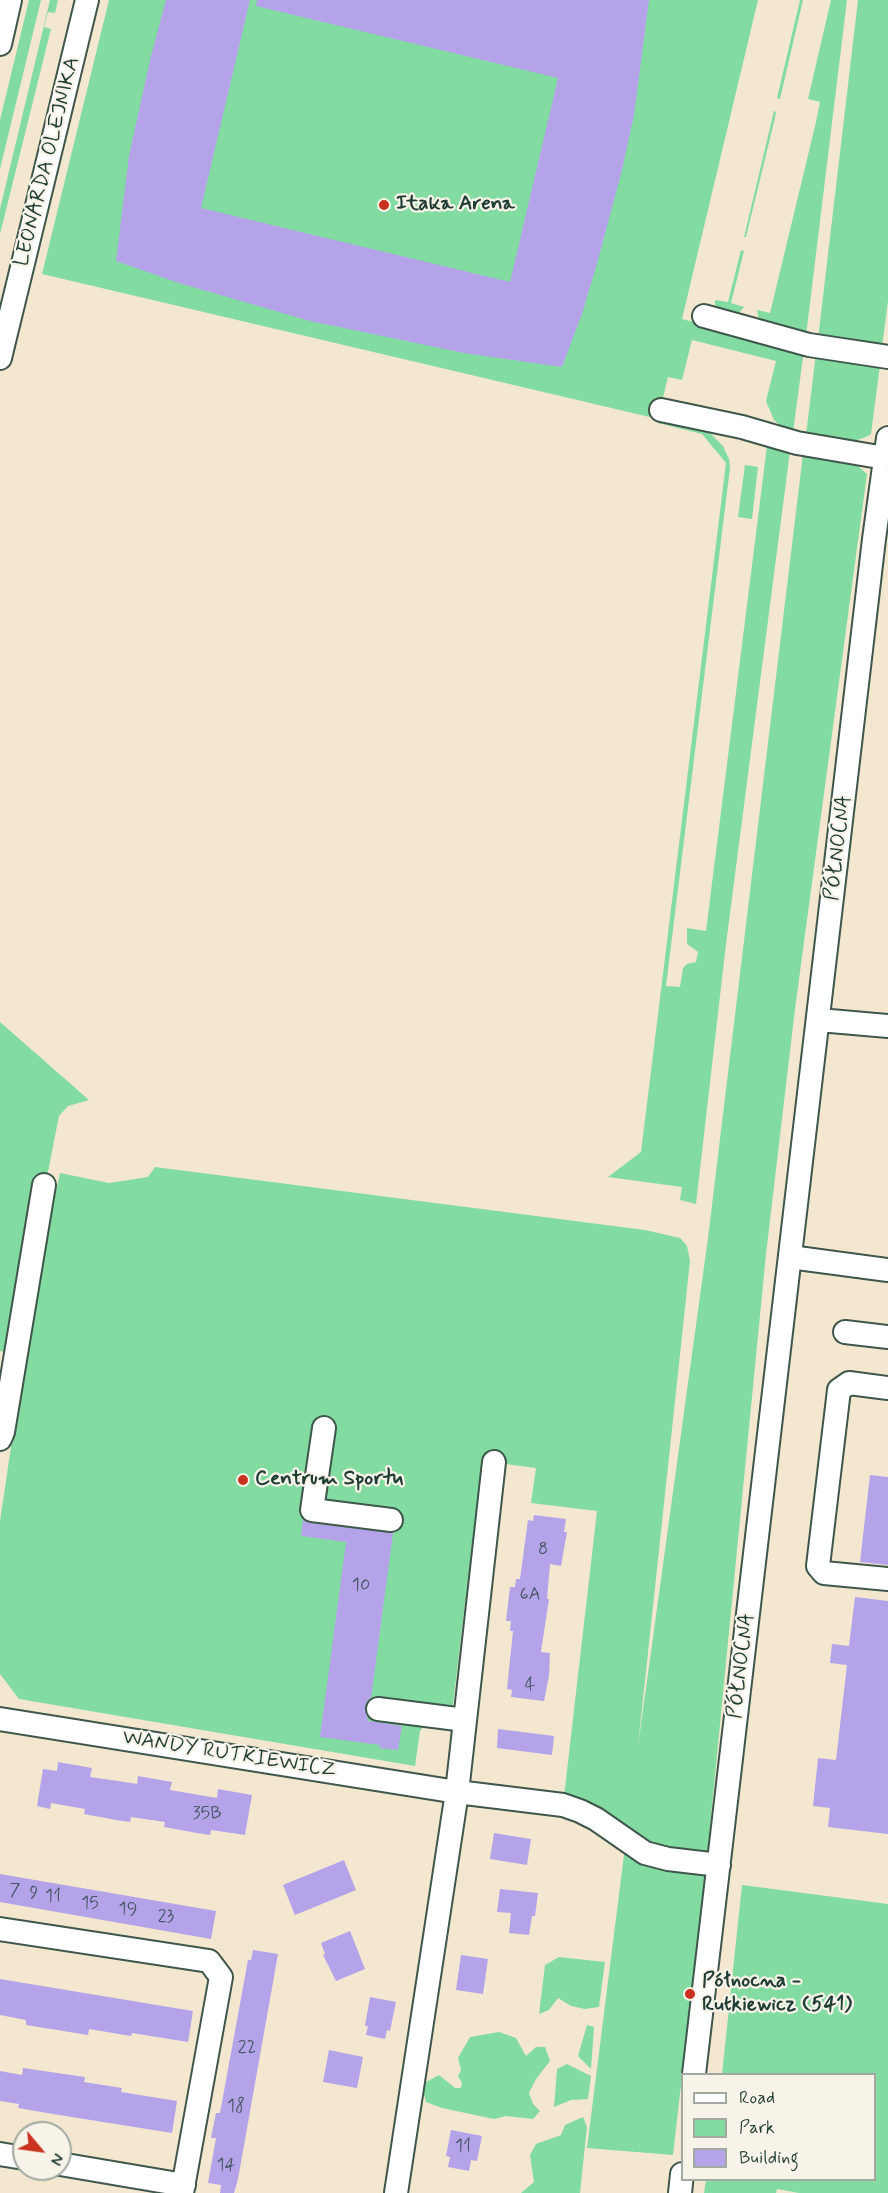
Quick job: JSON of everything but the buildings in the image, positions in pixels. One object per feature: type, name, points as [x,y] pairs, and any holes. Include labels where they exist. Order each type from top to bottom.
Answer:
[{"type":"street","points":[[0,41],[10,0]]},
{"type":"street","name":"LEONARDA OLEJNIKA","points":[[0,358],[87,0]]},
{"type":"street","points":[[704,316],[809,345],[888,357]]},
{"type":"street","points":[[661,410],[742,427],[797,444],[887,448]]},
{"type":"street","name":"PÓŁNOCNA","points":[[694,2073],[790,1257],[881,539],[887,448]]},
{"type":"street","points":[[819,1020],[888,1026]]},
{"type":"street","points":[[0,1439],[44,1185]]},
{"type":"street","points":[[790,1257],[888,1270]]},
{"type":"street","points":[[845,1332],[888,1337]]},
{"type":"street","points":[[888,1388],[849,1383],[839,1390],[818,1566],[824,1572],[888,1579]]},
{"type":"street","points":[[324,1428],[312,1510],[391,1520]]},
{"type":"street","points":[[396,2193],[457,1792],[494,1462]]},
{"type":"street","points":[[378,1709],[465,1720]]},
{"type":"street","name":"WANDY RUTKIEWICZ","points":[[0,1719],[457,1792],[563,1805],[588,1815],[626,1839],[637,1849],[657,1857],[719,1865]]},
{"type":"street","points":[[0,1929],[209,1961],[221,1977],[183,2189],[72,2166]]},
{"type":"green space","points":[[29,0],[41,0],[0,169],[0,120]]},
{"type":"green space","points":[[50,0],[58,0],[55,13],[48,12],[44,27],[51,29],[0,234],[0,209]]},
{"type":"green space","name":"Itaka Arena","points":[[109,0],[758,0],[682,319],[804,350],[793,432],[783,428],[774,420],[766,401],[776,361],[692,340],[682,380],[668,377],[658,418],[711,434],[723,446],[730,468],[666,986],[680,987],[683,968],[687,964],[696,962],[698,952],[687,944],[687,928],[706,931],[767,446],[790,451],[726,944],[696,1204],[680,1200],[682,1187],[608,1177],[641,1152],[726,463],[702,434],[658,423],[658,419],[42,274]]},
{"type":"green space","points":[[800,0],[803,0],[780,99],[777,98]]},
{"type":"green space","points":[[831,0],[847,0],[806,336],[759,321],[757,310],[770,313],[816,122],[820,102],[808,99]]},
{"type":"green space","points":[[858,0],[888,0],[888,301],[882,347],[818,339]]},
{"type":"green space","points":[[774,111],[776,112],[775,118],[746,237],[744,237]]},
{"type":"green space","points":[[741,250],[744,251],[731,303],[744,307],[737,315],[716,309],[715,300],[728,302]]},
{"type":"green space","points":[[816,353],[880,365],[871,434],[868,436],[848,441],[806,435]]},
{"type":"green space","name":"Centrum Sportu","points":[[803,454],[857,465],[867,474],[795,1009],[766,1254],[707,1857],[673,2155],[587,2148],[626,1839],[563,1805],[597,1511],[531,1503],[536,1468],[482,1461],[450,1729],[426,1724],[423,1727],[420,1731],[415,1766],[19,1699],[0,1674],[0,1521],[34,1292],[60,1173],[109,1183],[148,1177],[155,1167],[645,1230],[680,1238],[687,1246],[690,1261],[638,1746],[708,1238]]},
{"type":"green space","points":[[745,465],[758,467],[752,519],[738,517]]},
{"type":"green space","points":[[0,1022],[89,1100],[68,1106],[59,1116],[12,1354],[0,1351]]},
{"type":"green space","points":[[742,1885],[888,1904],[888,2193],[799,2193],[777,2189],[776,2193],[704,2193],[706,2181],[876,2181],[876,2073],[722,2073]]},
{"type":"green space","points":[[559,1957],[605,1962],[599,2007],[585,2009],[571,2006],[558,1998],[549,2010],[539,2014],[545,1965]]},
{"type":"green space","points":[[587,2025],[594,2027],[591,2069],[578,2056]]},
{"type":"green space","points":[[499,2032],[516,2038],[526,2056],[536,2047],[545,2047],[550,2061],[536,2079],[529,2093],[533,2104],[540,2111],[533,2119],[506,2116],[494,2119],[442,2108],[426,2102],[423,2091],[424,2083],[439,2075],[455,2088],[461,2088],[458,2058],[470,2037]]},
{"type":"green space","points":[[567,2064],[591,2076],[588,2099],[571,2100],[554,2107],[557,2069]]},
{"type":"green space","points":[[583,2117],[587,2127],[580,2193],[521,2193],[534,2182],[530,2155],[536,2144],[561,2135],[565,2125]]},
{"type":"place","name":"Itaka Arena","points":[[384,205]]},
{"type":"place","name":"Centrum Sportu","points":[[243,1480]]},
{"type":"place","name":"Północna - Rutkiewicz (541)","points":[[690,1994]]}]
